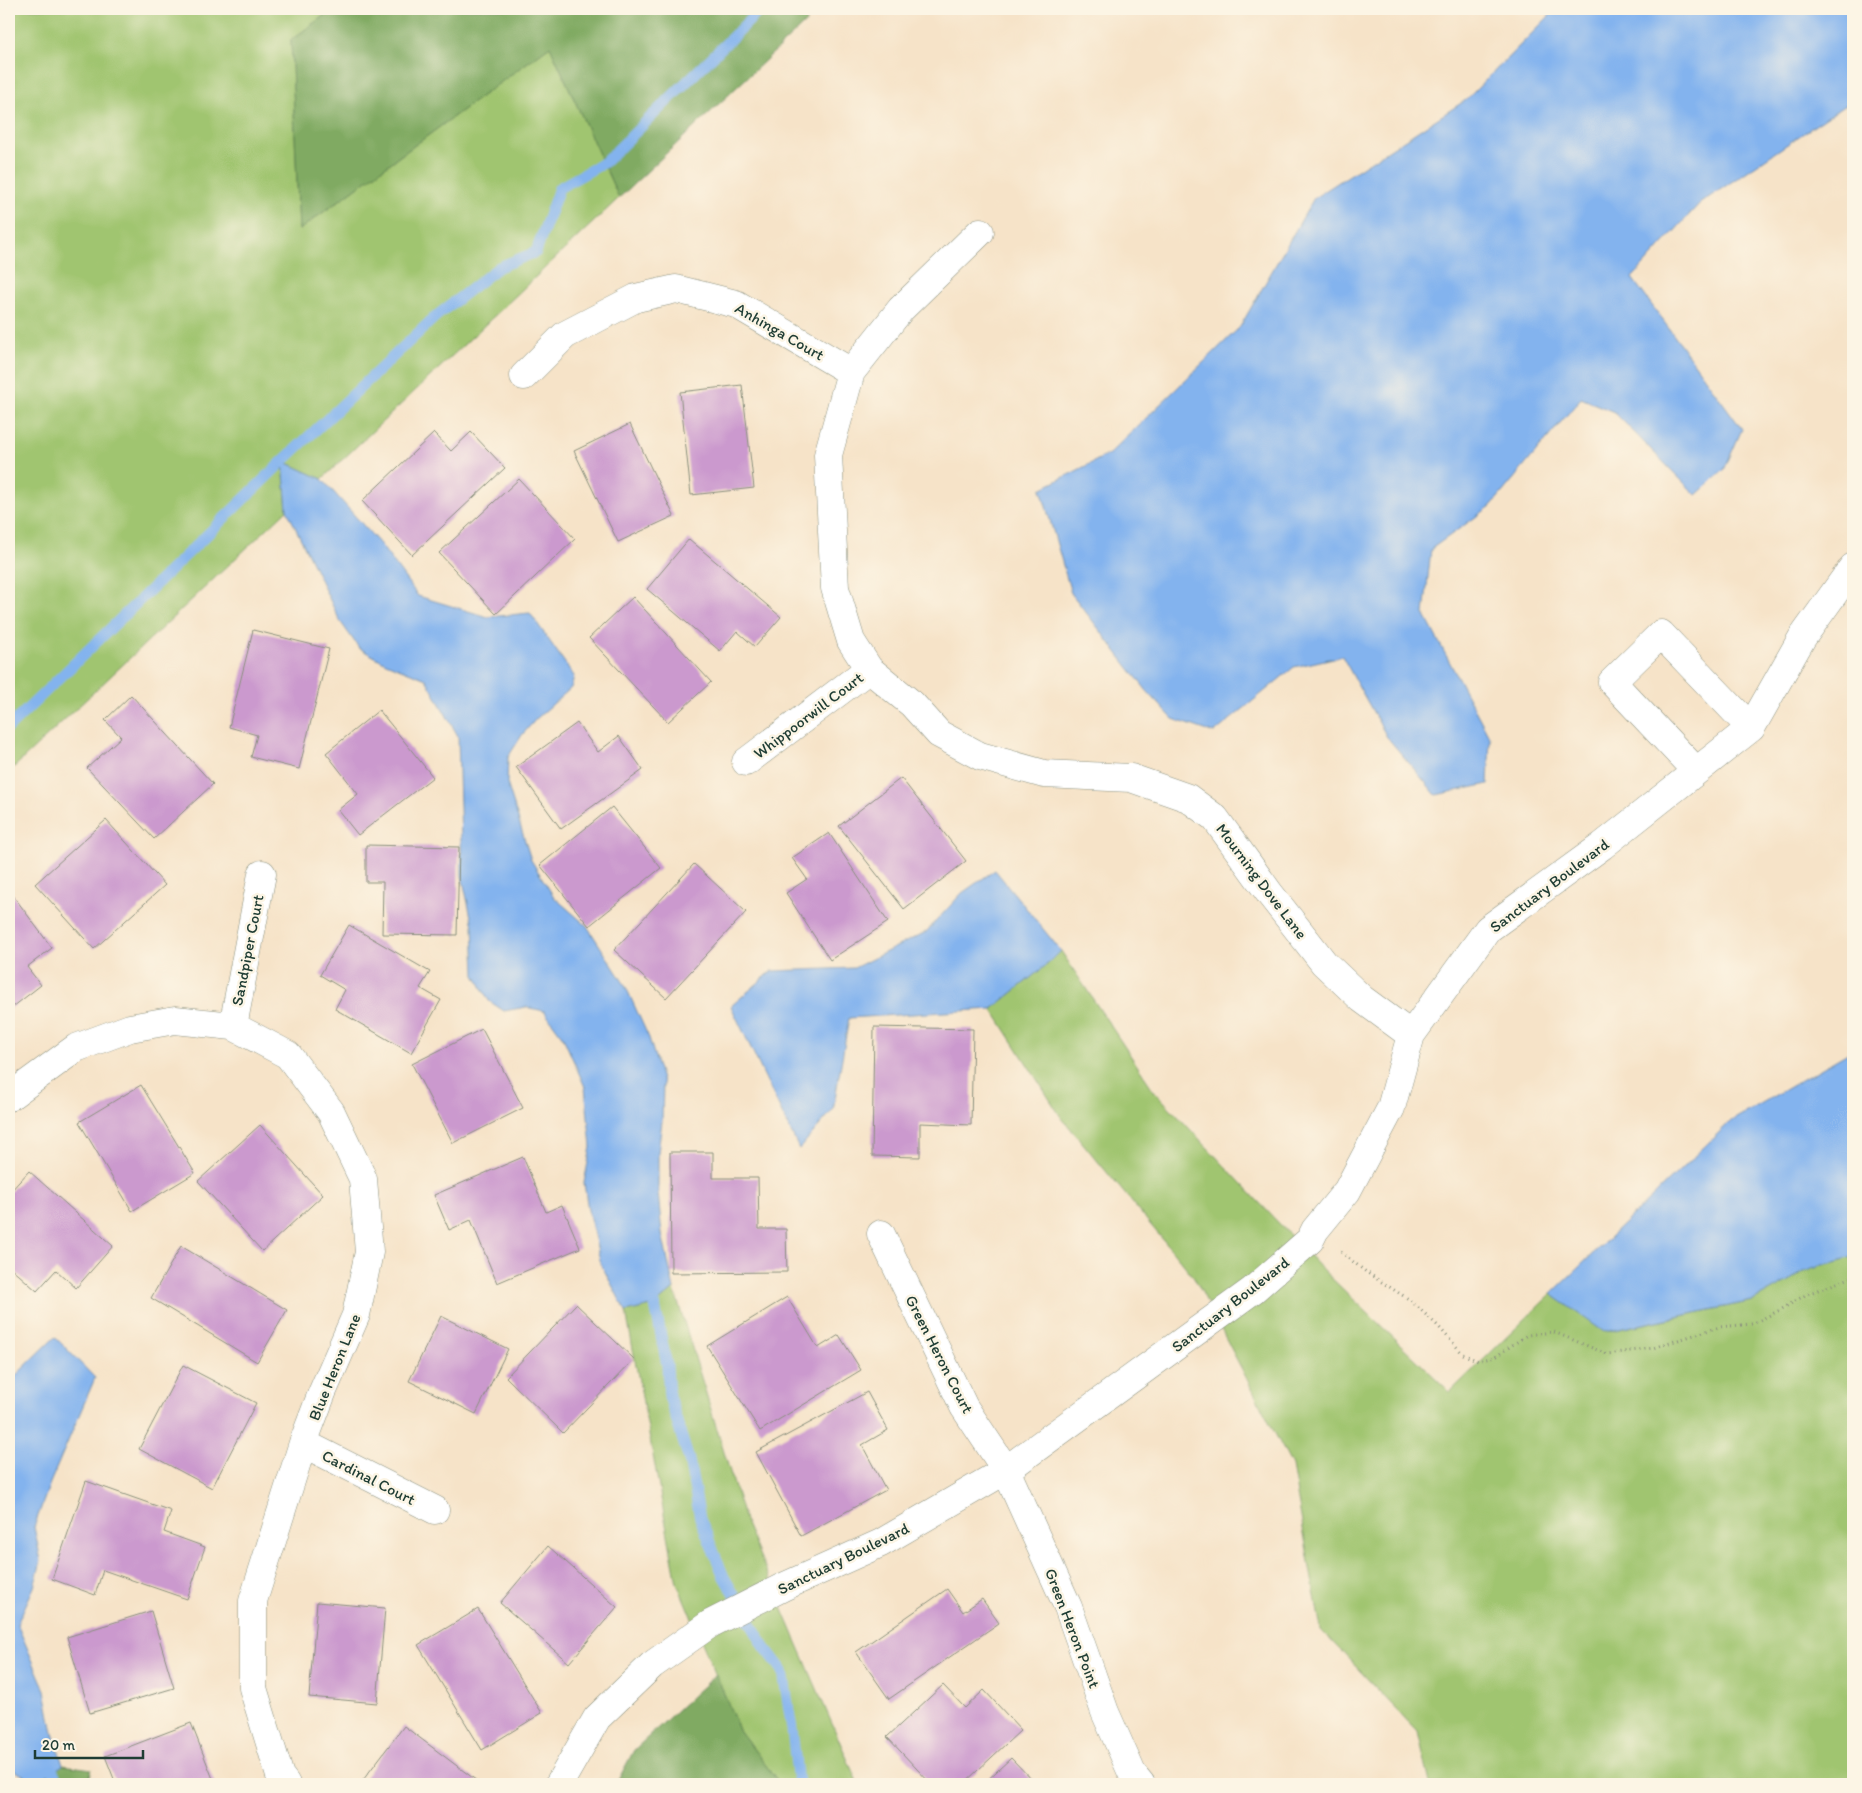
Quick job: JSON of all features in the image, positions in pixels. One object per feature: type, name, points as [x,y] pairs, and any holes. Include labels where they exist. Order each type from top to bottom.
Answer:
[{"type":"street","name":"Mourning Dove Lane","points":[[980,232],[901,309],[851,372],[828,455],[835,588],[851,641],[869,668],[912,704],[939,734],[980,756],[1044,774],[1131,778],[1188,798],[1215,818],[1324,964],[1362,999],[1411,1035]]},
{"type":"street","name":"Anhinga Court","points":[[524,376],[565,335],[636,298],[676,289],[736,304],[851,372]]},
{"type":"street","name":"Sanctuary Boulevard","points":[[559,1784],[597,1718],[652,1665],[710,1624],[783,1587],[881,1543],[1006,1470],[1253,1290],[1313,1235],[1347,1191],[1391,1108],[1411,1035],[1488,929],[1602,846],[1751,728],[1802,638],[1853,567]]},
{"type":"street","points":[[1696,771],[1612,682],[1661,634],[1751,728]]},
{"type":"street","name":"Whippoorwill Court","points":[[746,762],[869,668]]},
{"type":"street","name":"Sandpiper Court","points":[[233,1026],[262,874]]},
{"type":"street","name":"Blue Heron Lane","points":[[9,1097],[76,1048],[130,1028],[175,1020],[233,1026],[288,1055],[331,1112],[363,1179],[369,1252],[356,1314],[303,1443],[253,1601],[253,1688],[280,1776],[286,1784]]},
{"type":"street","name":"Green Heron Court","points":[[881,1234],[964,1407],[1006,1470]]},
{"type":"street","name":"Cardinal Court","points":[[303,1443],[435,1510]]},
{"type":"street","name":"Green Heron Point","points":[[1006,1470],[1068,1607],[1105,1712],[1132,1773],[1142,1784]]},
{"type":"path","points":[[1313,1235],[1410,1300],[1438,1326],[1463,1354],[1478,1360],[1495,1357],[1527,1335],[1554,1332],[1607,1354],[1653,1348],[1719,1327],[1752,1324],[1782,1310],[1807,1294],[1853,1277]]},
{"type":"green space","points":[[9,9],[333,9],[291,40],[299,230],[550,46],[619,198],[322,479],[283,461],[287,510],[9,772]]},
{"type":"green space","points":[[333,9],[820,9],[619,198],[550,46],[299,230],[291,40]]},
{"type":"green space","points":[[1061,951],[1154,1091],[1324,1271],[1450,1392],[1551,1294],[1605,1332],[1753,1301],[1811,1268],[1853,1257],[1853,1784],[1430,1784],[1418,1732],[1321,1630],[1292,1466],[1194,1277],[1061,1117],[992,1009]]},
{"type":"green space","points":[[674,1289],[746,1524],[858,1784],[780,1784],[739,1730],[677,1583],[626,1312],[655,1305]]},
{"type":"green space","points":[[716,1674],[739,1730],[780,1784],[616,1784],[634,1750]]},
{"type":"green space","points":[[63,1765],[92,1769],[88,1784],[33,1784]]},
{"type":"water","points":[[1556,9],[1853,9],[1853,109],[1845,105],[1699,204],[1632,278],[1742,429],[1724,470],[1696,495],[1614,412],[1581,398],[1491,506],[1431,549],[1424,614],[1490,738],[1488,784],[1436,795],[1387,737],[1342,656],[1294,667],[1214,733],[1173,719],[1147,691],[1071,593],[1041,489],[1109,454],[1240,327],[1314,198],[1466,100]]},
{"type":"water","points":[[283,461],[322,479],[380,544],[418,596],[488,617],[530,613],[574,676],[571,688],[536,719],[522,735],[508,757],[507,783],[531,860],[554,897],[587,926],[625,985],[649,1038],[663,1083],[662,1121],[658,1153],[658,1193],[662,1234],[674,1289],[655,1305],[626,1312],[601,1264],[588,1210],[584,1183],[591,1147],[585,1087],[563,1037],[544,1011],[526,1007],[504,1011],[489,1001],[475,975],[473,926],[462,876],[458,736],[426,679],[386,663],[359,648],[340,621],[287,510]]},
{"type":"water","points":[[995,870],[1061,951],[992,1009],[849,1018],[833,1110],[799,1149],[731,1006],[772,971],[854,968],[926,932],[962,893]]},
{"type":"water","points":[[1853,1050],[1853,1257],[1811,1268],[1753,1301],[1604,1332],[1551,1294],[1731,1121]]},
{"type":"water","points":[[55,1337],[95,1378],[50,1483],[34,1527],[41,1561],[34,1587],[17,1624],[45,1690],[53,1733],[63,1765],[37,1782],[9,1768],[9,1382]]},
{"type":"building","points":[[742,385],[754,488],[691,495],[680,392]]},
{"type":"building","points":[[630,424],[674,516],[618,542],[574,451]]},
{"type":"building","points":[[471,432],[505,468],[412,555],[362,501],[434,433],[451,451]]},
{"type":"building","points":[[519,479],[575,539],[496,614],[439,553]]},
{"type":"building","points":[[689,539],[781,617],[755,647],[737,631],[720,651],[647,589]]},
{"type":"building","points":[[633,597],[711,682],[668,722],[589,638]]},
{"type":"building","points":[[253,630],[329,649],[299,769],[251,757],[257,735],[229,727]]},
{"type":"building","points":[[131,695],[213,784],[154,839],[87,768],[121,737],[105,720]]},
{"type":"building","points":[[379,710],[433,777],[358,835],[338,810],[358,794],[326,753]]},
{"type":"building","points":[[577,723],[598,752],[619,736],[643,770],[561,829],[516,767]]},
{"type":"building","points":[[901,778],[966,861],[904,909],[839,826]]},
{"type":"building","points":[[612,807],[661,868],[589,926],[540,865]]},
{"type":"building","points":[[106,820],[165,885],[94,949],[35,884]]},
{"type":"building","points":[[829,833],[888,922],[830,960],[786,893],[807,879],[792,858]]},
{"type":"building","points":[[366,845],[459,847],[457,935],[382,934],[383,882],[366,882]]},
{"type":"building","points":[[694,864],[746,912],[666,998],[614,950]]},
{"type":"building","points":[[9,890],[52,948],[27,967],[41,985],[9,1010]]},
{"type":"building","points":[[349,925],[430,972],[420,988],[441,1000],[411,1053],[335,1009],[345,990],[320,975]]},
{"type":"building","points":[[874,1027],[973,1029],[971,1125],[920,1123],[920,1157],[872,1156]]},
{"type":"building","points":[[482,1029],[523,1108],[453,1143],[412,1064]]},
{"type":"building","points":[[141,1085],[195,1173],[132,1211],[79,1122]]},
{"type":"building","points":[[260,1125],[323,1195],[262,1251],[198,1181]]},
{"type":"building","points":[[670,1152],[713,1152],[713,1178],[758,1178],[759,1229],[786,1229],[787,1272],[671,1273]]},
{"type":"building","points":[[523,1157],[546,1212],[562,1205],[580,1248],[497,1283],[471,1220],[449,1230],[434,1195]]},
{"type":"building","points":[[29,1171],[113,1246],[76,1288],[56,1270],[37,1291],[9,1266],[9,1193]]},
{"type":"building","points":[[181,1246],[287,1310],[257,1362],[151,1298]]},
{"type":"building","points":[[787,1297],[818,1348],[839,1335],[861,1370],[760,1431],[707,1346]]},
{"type":"building","points":[[576,1304],[634,1359],[563,1433],[506,1377]]},
{"type":"building","points":[[9,1312],[14,1318],[9,1322]]},
{"type":"building","points":[[441,1316],[508,1349],[476,1414],[409,1381]]},
{"type":"building","points":[[183,1365],[256,1403],[212,1488],[139,1449]]},
{"type":"building","points":[[867,1392],[888,1430],[862,1445],[886,1490],[801,1536],[756,1452]]},
{"type":"building","points":[[86,1481],[171,1511],[164,1532],[205,1547],[187,1599],[103,1570],[95,1595],[52,1579]]},
{"type":"building","points":[[548,1546],[617,1607],[569,1663],[500,1603]]},
{"type":"building","points":[[947,1589],[963,1612],[982,1599],[999,1623],[889,1699],[856,1652]]},
{"type":"building","points":[[317,1602],[385,1608],[377,1703],[309,1697]]},
{"type":"building","points":[[478,1609],[542,1713],[482,1750],[418,1645]]},
{"type":"building","points":[[151,1611],[174,1688],[90,1713],[67,1637]]},
{"type":"building","points":[[943,1685],[965,1708],[984,1690],[1021,1730],[963,1784],[931,1784],[887,1737]]},
{"type":"building","points":[[191,1723],[215,1784],[116,1784],[105,1756]]},
{"type":"building","points":[[404,1726],[481,1784],[360,1784]]},
{"type":"building","points":[[1011,1758],[1036,1784],[983,1784]]},
{"type":"waterway","points":[[9,727],[283,461],[435,317],[499,267],[536,252],[559,188],[605,162],[761,9]]},
{"type":"waterway","points":[[655,1305],[667,1366],[669,1396],[689,1460],[700,1518],[724,1577],[764,1646],[783,1671],[798,1784]]},
{"type":"waterway","points":[[53,1771],[59,1784]]}]
